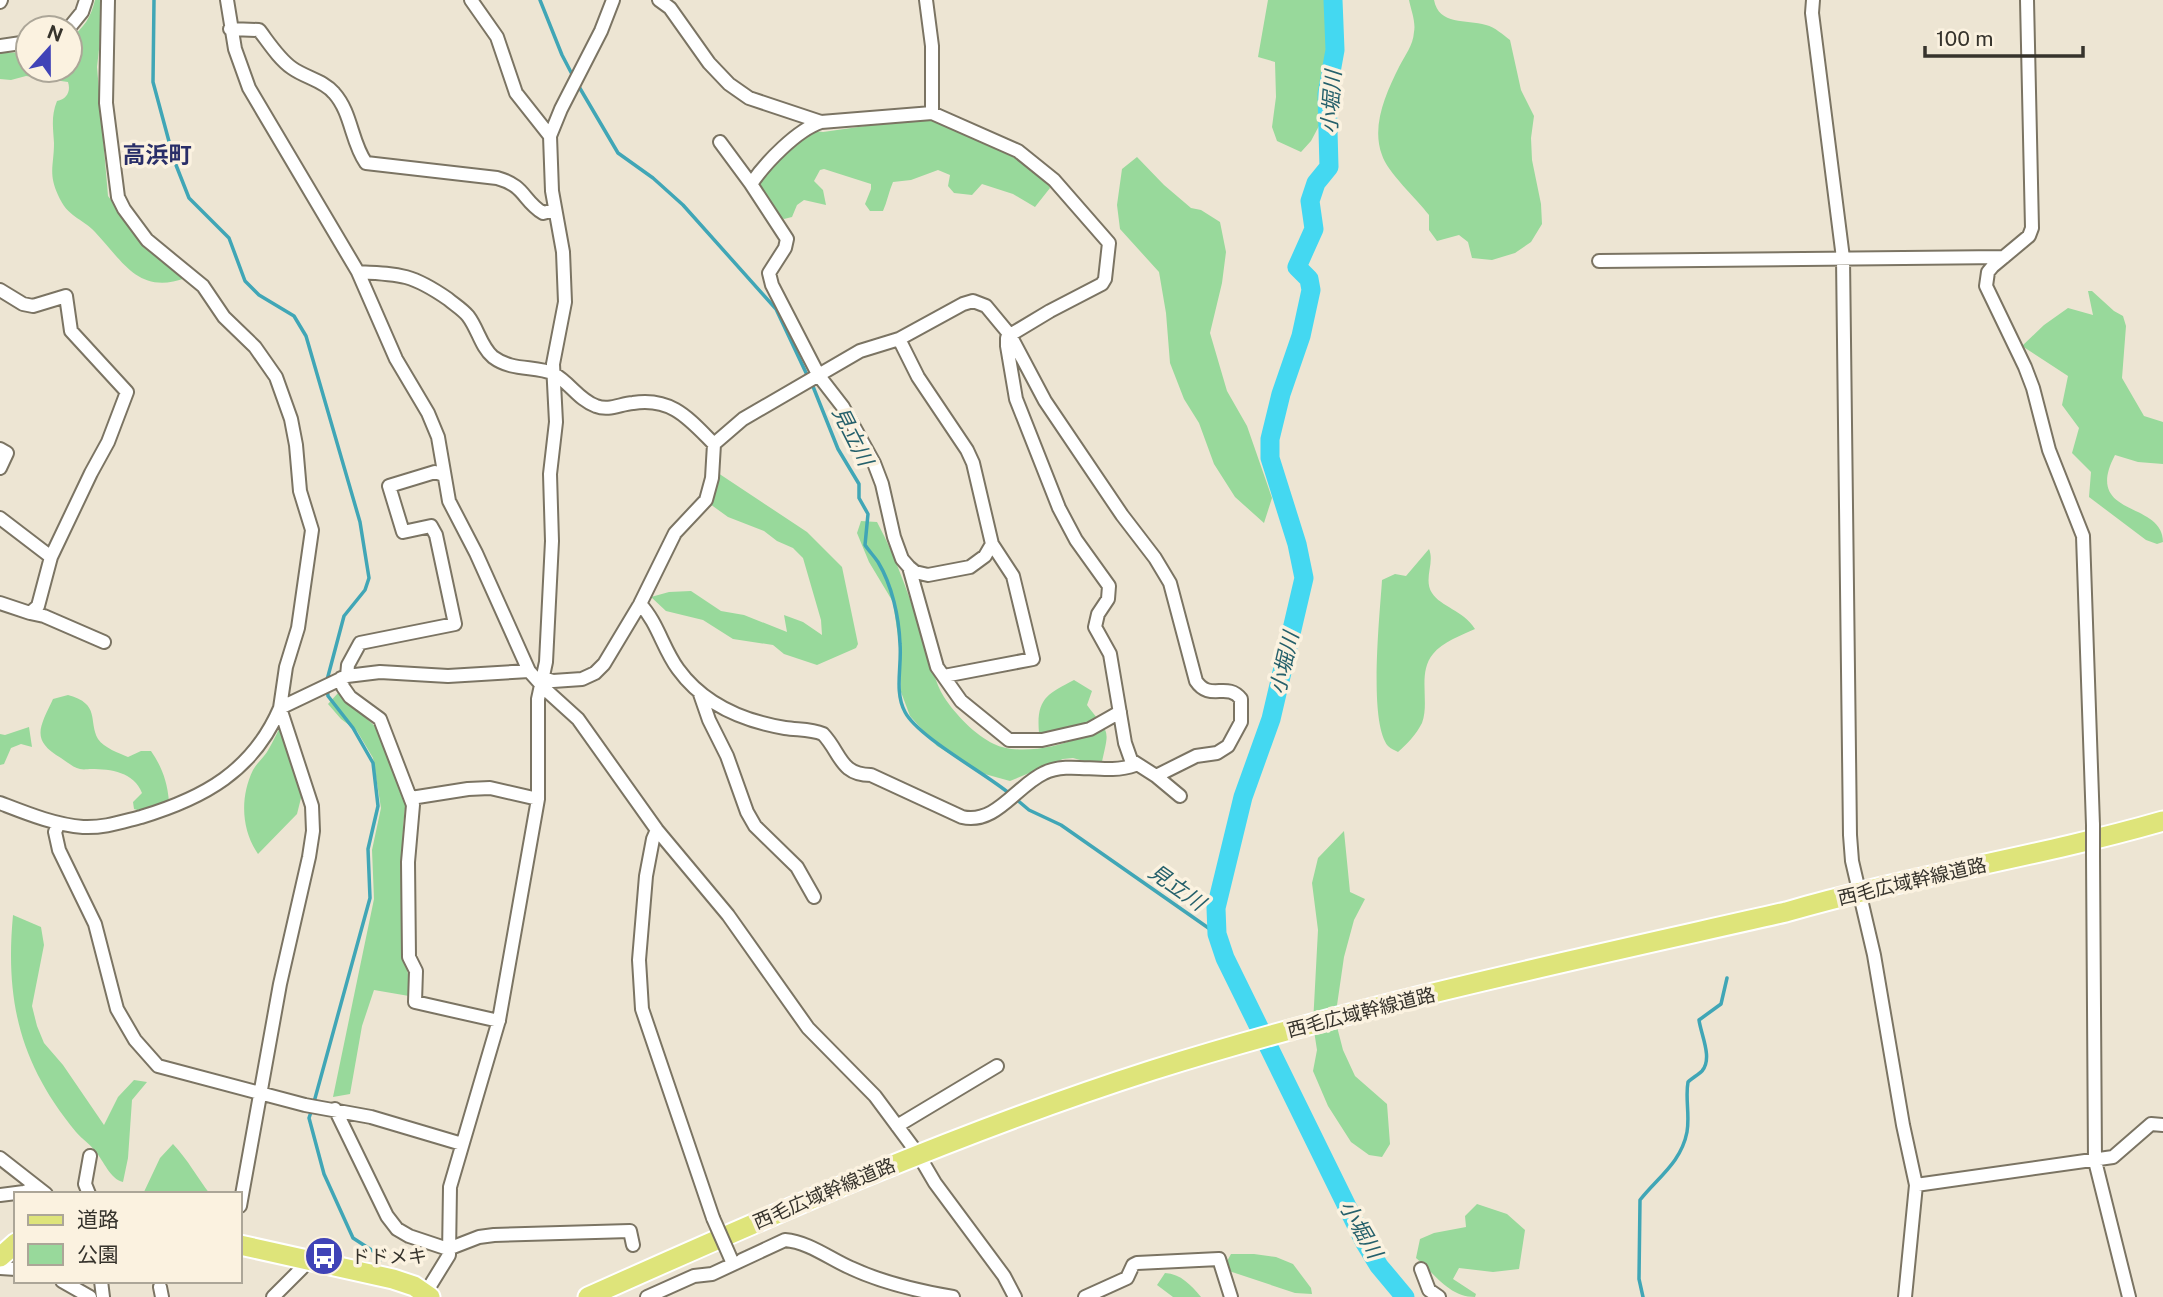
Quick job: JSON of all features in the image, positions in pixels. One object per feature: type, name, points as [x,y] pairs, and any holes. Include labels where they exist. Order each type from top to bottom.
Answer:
[{"type":"main road","name":"西毛広域幹線道路","points":[[589,1297],[757,1221],[918,1154],[1100,1088],[1202,1055],[1364,1010],[1786,912],[1861,892],[2115,835],[2163,821]]},
{"type":"main road","points":[[0,1257],[14,1245]]},
{"type":"main road","points":[[242,1245],[393,1279],[427,1295]]},
{"type":"street","points":[[0,803],[59,823],[85,827],[111,826],[164,810],[203,794],[247,760],[275,721],[280,708],[284,677],[298,628],[312,530],[300,491],[291,419],[276,377],[255,347],[224,317],[203,286],[147,240],[118,197],[106,103],[108,0]]},
{"type":"street","points":[[227,0],[230,29],[249,88],[358,272],[396,359],[435,427],[449,501],[529,670],[578,719],[657,830],[728,915],[808,1028],[875,1096],[1004,1276],[1016,1297]]},
{"type":"street","points":[[471,0],[497,37],[516,93],[550,136]]},
{"type":"street","points":[[427,1295],[449,1255],[448,1200],[499,1021],[538,799],[538,699],[546,662],[552,541],[550,474],[556,422],[553,374],[565,302],[563,252],[552,191],[550,136],[601,31],[613,0]]},
{"type":"street","points":[[659,0],[670,8],[709,63],[729,84],[749,98],[821,121]]},
{"type":"street","points":[[926,0],[932,46],[932,113]]},
{"type":"street","points":[[1812,0],[1843,258],[1850,835],[1852,862],[1861,892],[1916,1185],[1905,1297]]},
{"type":"street","points":[[2027,0],[2032,228],[2029,236],[1988,272],[1986,286],[2025,367],[2049,450],[2083,536],[2093,825],[2095,1161],[2129,1297]]},
{"type":"street","points":[[230,29],[259,30],[294,70],[325,84],[344,107],[366,163],[497,178],[520,188],[535,208],[543,213],[555,210]]},
{"type":"street","points":[[751,184],[781,150],[821,121],[932,113],[1018,151],[1054,180],[1109,243],[1105,279],[1102,284],[1010,335],[1007,338],[1007,346],[1016,399],[1067,526],[1109,586],[1108,599],[1098,614],[1095,627],[1110,654],[1130,760],[1156,776],[1180,796]]},
{"type":"street","points":[[720,142],[787,239],[785,248],[771,268],[770,279],[813,378],[850,418],[874,463],[902,559],[915,572],[928,575],[970,567],[985,556],[992,544]]},
{"type":"street","points":[[1599,261],[2004,257]]},
{"type":"street","points":[[358,272],[397,274],[412,278],[461,309],[469,317],[487,351],[507,365],[553,374],[580,397],[599,407],[634,402],[669,405],[681,412],[714,444]]},
{"type":"street","points":[[0,290],[23,304],[33,306],[66,296],[72,331],[127,392],[108,442],[51,556],[38,606],[30,613]]},
{"type":"street","points":[[541,682],[582,679],[600,669],[640,604],[675,533],[706,500],[712,478],[714,444],[743,419],[860,351],[899,339],[969,301],[980,302],[1010,335],[1045,401],[1170,583],[1196,681],[1208,692],[1232,691],[1241,699],[1241,722],[1228,746],[1217,753],[1196,756],[1156,776]]},
{"type":"street","points":[[899,339],[918,377],[973,463],[992,544],[1013,576],[1032,659],[944,676]]},
{"type":"street","points":[[0,449],[7,453],[0,468]]},
{"type":"street","points":[[443,475],[435,472],[389,486],[403,533],[431,526],[436,536],[455,624],[360,643],[348,665],[342,687],[380,719],[411,798],[413,815],[408,862],[409,957],[416,971],[415,1002],[499,1021]]},
{"type":"street","points":[[0,517],[51,556]]},
{"type":"street","points":[[909,567],[937,667],[961,701],[1009,740],[1042,740],[1090,729],[1120,712]]},
{"type":"street","points":[[0,603],[44,616],[104,642]]},
{"type":"street","points":[[640,604],[657,626],[678,669],[700,693],[735,715],[759,723],[823,734],[841,763],[859,775],[871,775],[962,817],[985,817],[1016,791],[1048,771],[1108,771],[1135,765]]},
{"type":"street","points":[[280,708],[344,677],[380,672],[448,676],[529,670]]},
{"type":"street","points":[[700,693],[747,812],[755,826],[797,867],[814,897]]},
{"type":"street","points":[[242,1195],[279,984],[313,831],[312,806],[280,708]]},
{"type":"street","points":[[411,798],[490,788],[538,799]]},
{"type":"street","points":[[59,823],[55,832],[59,850],[88,907],[117,1009],[135,1040],[153,1062],[164,1069],[312,1106],[371,1117],[462,1144]]},
{"type":"street","points":[[657,830],[646,876],[639,960],[642,1009],[713,1218],[732,1262]]},
{"type":"street","points":[[897,1126],[997,1066]]},
{"type":"street","points":[[335,1109],[391,1223],[409,1236],[448,1249],[479,1237],[494,1235],[630,1231],[633,1245]]},
{"type":"street","points":[[1916,1185],[2113,1157],[2151,1124],[2163,1125]]},
{"type":"street","points":[[88,1192],[85,1184],[90,1156]]},
{"type":"street","points":[[0,1158],[42,1190]]},
{"type":"street","points":[[24,1192],[42,1190]]},
{"type":"street","points":[[646,1297],[694,1276],[712,1274],[732,1262],[785,1240],[796,1241],[854,1269],[911,1290],[953,1297]]},
{"type":"street","points":[[1085,1297],[1127,1278],[1133,1265],[1137,1263],[1219,1259],[1231,1297]]},
{"type":"street","points":[[273,1297],[302,1268],[305,1260]]},
{"type":"street","points":[[1421,1269],[1431,1295]]},
{"type":"street","points":[[66,1283],[90,1297]]},
{"type":"green space","points":[[95,0],[100,0],[102,23],[97,67],[108,196],[133,230],[186,278],[156,282],[134,273],[90,227],[70,213],[55,187],[52,175],[54,112],[57,101],[66,96],[69,84],[84,84],[84,24]]},
{"type":"green space","points":[[1268,0],[1326,0],[1329,48],[1320,124],[1301,152],[1277,141],[1272,127],[1276,97],[1275,62],[1258,57]]},
{"type":"green space","points":[[1409,0],[1434,0],[1441,14],[1447,18],[1489,26],[1510,40],[1521,90],[1534,116],[1532,160],[1542,224],[1531,242],[1515,253],[1492,260],[1472,258],[1468,242],[1459,235],[1437,241],[1429,230],[1429,215],[1396,177],[1382,155],[1379,121],[1389,88],[1413,37],[1414,24]]},
{"type":"green space","points":[[14,52],[14,79],[0,79],[0,53]]},
{"type":"green space","points":[[929,117],[1013,154],[1047,182],[1050,188],[1035,207],[1013,194],[982,184],[972,195],[954,193],[948,186],[950,175],[938,170],[911,180],[893,182],[883,211],[870,211],[865,204],[871,184],[824,169],[820,170],[814,181],[823,190],[826,205],[804,200],[797,205],[792,217],[784,219],[770,208],[757,182],[806,134]]},
{"type":"green space","points":[[1137,157],[1191,208],[1201,210],[1220,222],[1226,252],[1210,333],[1227,391],[1247,426],[1272,498],[1264,523],[1235,497],[1214,464],[1199,423],[1184,399],[1170,363],[1159,272],[1120,229],[1117,205],[1122,169]]},
{"type":"green space","points":[[2088,291],[2092,291],[2123,316],[2126,326],[2122,378],[2144,416],[2163,422],[2163,464],[2138,462],[2115,455],[2108,475],[2109,489],[2116,499],[2151,520],[2160,529],[2163,542],[2157,544],[2146,540],[2089,497],[2091,472],[2072,453],[2079,428],[2062,405],[2068,376],[2022,346],[2044,325],[2068,308],[2093,315]]},
{"type":"green space","points":[[718,473],[807,532],[842,567],[858,644],[856,648],[817,665],[784,654],[773,645],[733,639],[703,620],[666,611],[651,597],[669,592],[691,591],[721,611],[744,615],[787,632],[784,615],[803,622],[822,635],[821,620],[803,558],[793,548],[764,531],[728,517],[710,504]]},
{"type":"green space","points":[[861,521],[877,522],[904,583],[938,685],[949,704],[966,724],[994,744],[1013,749],[1036,749],[1069,742],[1077,738],[1056,738],[1039,733],[1039,712],[1050,694],[1074,680],[1092,691],[1087,705],[1106,732],[1101,766],[1073,758],[1063,759],[1010,781],[981,773],[937,746],[910,716],[901,692],[900,650],[893,602],[869,562],[857,533]]},
{"type":"green space","points":[[1429,549],[1429,582],[1432,593],[1464,617],[1475,629],[1452,639],[1433,654],[1426,670],[1422,723],[1398,752],[1388,746],[1378,715],[1377,667],[1382,580],[1395,574],[1406,576]]},
{"type":"green space","points":[[338,693],[387,737],[400,792],[407,797],[403,848],[405,954],[409,996],[374,990],[362,1026],[350,1094],[333,1097],[374,899],[372,850],[381,808],[373,758],[357,731],[341,719],[328,704]]},
{"type":"green space","points":[[68,695],[85,703],[89,708],[95,732],[104,745],[128,757],[141,751],[151,751],[163,775],[169,801],[141,811],[134,809],[133,802],[142,793],[128,776],[106,770],[78,768],[70,765],[45,745],[40,732],[48,709],[53,699]]},
{"type":"green space","points":[[29,727],[32,747],[21,744],[11,748],[4,764],[0,765],[0,734],[5,735]]},
{"type":"green space","points":[[280,727],[302,794],[297,814],[258,854],[248,834],[244,802],[253,770],[267,752]]},
{"type":"green space","points":[[1344,831],[1350,892],[1365,899],[1354,920],[1344,957],[1335,1019],[1343,1050],[1355,1076],[1387,1104],[1390,1144],[1382,1157],[1369,1155],[1351,1142],[1328,1106],[1313,1071],[1317,1050],[1313,1024],[1318,930],[1312,883],[1318,858]]},
{"type":"green space","points":[[13,915],[41,927],[44,945],[32,1006],[44,1043],[63,1065],[104,1125],[118,1097],[134,1080],[147,1082],[132,1100],[128,1158],[123,1182],[111,1174],[93,1148],[76,1132],[57,1107],[29,1056],[15,1004],[11,946]]},
{"type":"green space","points":[[173,1144],[209,1192],[144,1192],[160,1158]]},
{"type":"green space","points":[[1477,1204],[1507,1214],[1525,1230],[1519,1269],[1493,1272],[1459,1268],[1453,1279],[1476,1294],[1475,1297],[1450,1289],[1416,1258],[1420,1239],[1434,1233],[1466,1227],[1465,1216]]},
{"type":"green space","points":[[1231,1254],[1276,1257],[1293,1264],[1311,1288],[1312,1294],[1295,1293],[1229,1271],[1226,1263]]},
{"type":"green space","points":[[1165,1273],[1181,1278],[1201,1297],[1173,1297],[1157,1285]]},
{"type":"waterway","points":[[154,0],[153,82],[174,160],[189,198],[229,238],[245,281],[259,295],[294,316],[306,336],[360,522],[369,578],[365,590],[344,616],[327,680]]},
{"type":"waterway","name":"見立川","points":[[540,0],[574,78]]},
{"type":"waterway","name":"小堀川","points":[[1333,0],[1335,50],[1327,94],[1329,167],[1316,183],[1310,201],[1314,229],[1297,267],[1309,279],[1311,290],[1301,336],[1281,394],[1270,439],[1270,458],[1297,544],[1304,578],[1271,719],[1243,797],[1216,908],[1217,934],[1225,958],[1365,1243],[1379,1266],[1405,1297]]},
{"type":"waterway","name":"見立川","points":[[578,85],[618,153],[653,178],[683,205],[776,309],[808,377]]},
{"type":"waterway","name":"見立川","points":[[812,384],[838,449],[859,484],[859,498],[868,514],[865,545],[883,571],[894,602],[900,644],[900,696],[905,712],[912,722],[937,743],[1010,794]]},
{"type":"waterway","points":[[314,1102],[370,898],[368,849],[378,806],[373,763],[353,728],[328,696],[327,688]]},
{"type":"waterway","name":"見立川","points":[[1016,799],[1029,810],[1061,825],[1217,934]]},
{"type":"waterway","points":[[1643,1297],[1639,1279],[1640,1200],[1668,1169],[1684,1143],[1688,1126],[1688,1082],[1702,1071],[1706,1060],[1699,1020],[1721,1004],[1727,978]]},
{"type":"waterway","points":[[312,1109],[309,1118],[324,1174],[353,1238],[376,1253],[380,1260]]},
{"type":"place","name":"ドドメキ","points":[[324,1256]]},
{"type":"district","name":"高浜町","points":[[157,154]]}]
